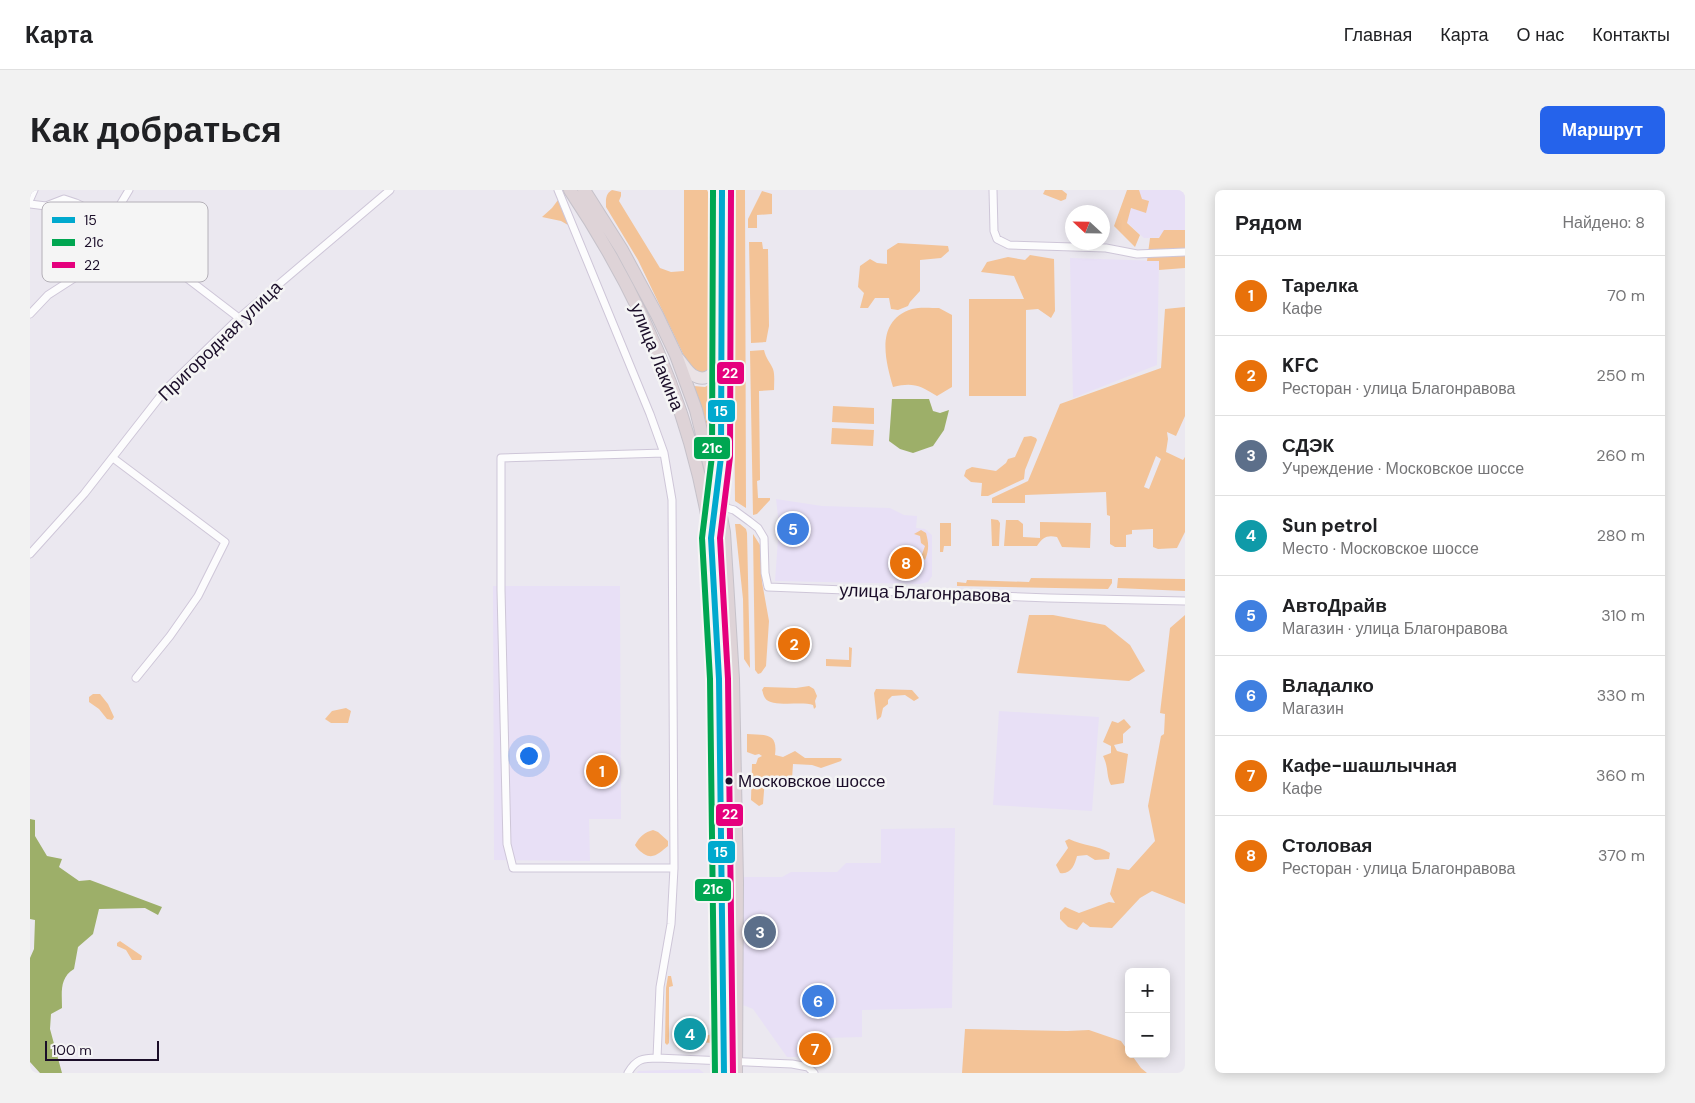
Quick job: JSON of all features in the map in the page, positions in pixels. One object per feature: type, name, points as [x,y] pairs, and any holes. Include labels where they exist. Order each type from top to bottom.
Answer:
[{"type":"highway","name":"улица Лакина","points":[[570,190],[618,267],[640,310],[671,388],[690,448],[706,507],[711,538]]},
{"type":"highway","name":"улица Лакина","points":[[584,190],[622,250],[653,307],[676,355],[696,410],[717,455],[716,490],[724,532],[733,679],[737,882],[730,1067]]},
{"type":"highway","points":[[711,538],[719,679],[730,1067]]},
{"type":"main road","points":[[711,538],[719,506],[717,455],[722,352],[722,190]]},
{"type":"main road","points":[[676,355],[690,373],[699,378],[704,378],[716,371],[722,352]]},
{"type":"main road","points":[[690,448],[700,459],[717,455]]},
{"type":"main road","points":[[690,448],[719,506]]},
{"type":"street","points":[[30,200],[34,190]]},
{"type":"street","points":[[121,202],[129,190]]},
{"type":"street","name":"Пригородная улица","points":[[30,554],[84,494],[166,389],[239,318],[390,190]]},
{"type":"street","points":[[558,190],[642,392],[664,453],[671,488],[673,521],[674,868],[671,924],[660,987],[657,1058]]},
{"type":"street","points":[[993,190],[994,231],[996,239],[1009,245],[1106,248],[1139,254],[1185,252]]},
{"type":"street","points":[[56,202],[64,199],[73,202]]},
{"type":"street","points":[[30,314],[48,295],[68,282]]},
{"type":"street","points":[[192,282],[239,318]]},
{"type":"street","points":[[664,453],[501,458],[501,590],[508,844],[513,868],[674,868]]},
{"type":"street","points":[[113,458],[225,542],[198,596],[170,636],[136,678]]},
{"type":"street","name":"улица Благонравова","points":[[719,506],[734,510],[758,528],[764,538],[765,573],[768,587],[1049,598],[1185,601]]},
{"type":"street","points":[[628,1073],[633,1065],[644,1058],[657,1058],[730,1067],[792,1064],[808,1067],[814,1073]]},
{"type":"shaded area","points":[[612,190],[621,192],[619,201],[660,268],[671,272],[684,271],[684,190],[707,190],[709,194],[710,368],[704,374],[695,372],[686,360],[638,260],[606,207],[607,195]]},
{"type":"shaded area","points":[[732,190],[745,190],[746,508],[735,501]]},
{"type":"shaded area","points":[[1045,190],[1062,190],[1067,194],[1066,199],[1061,201],[1043,194]]},
{"type":"shaded area","points":[[1127,190],[1139,190],[1142,199],[1149,201],[1146,213],[1131,208],[1127,223],[1140,235],[1135,247],[1114,226]]},
{"type":"shaded area","points":[[1130,190],[1185,190],[1185,237],[1144,238],[1121,217]]},
{"type":"shaded area","points":[[762,191],[772,194],[772,214],[757,215],[757,228],[748,228],[748,219]]},
{"type":"shaded area","points":[[558,200],[568,225],[561,221],[542,217]]},
{"type":"shaded area","points":[[1164,230],[1185,230],[1185,268],[1159,270],[1159,261],[1147,261],[1150,238],[1159,238]]},
{"type":"shaded area","points":[[749,242],[762,242],[763,249],[768,249],[769,326],[766,342],[751,343]]},
{"type":"shaded area","points":[[898,243],[948,246],[949,251],[941,258],[920,260],[920,291],[908,306],[898,310],[891,309],[889,298],[875,298],[868,308],[860,308],[864,293],[858,287],[860,266],[870,259],[877,263],[887,264],[887,250]]},
{"type":"shaded area","points":[[1030,255],[1054,259],[1055,311],[1051,318],[1038,309],[1026,310],[1026,396],[969,396],[969,299],[1024,299],[1014,276],[981,272],[987,262],[1008,257],[1025,260]]},
{"type":"shaded area","points":[[1070,258],[1159,261],[1157,365],[1073,398]]},
{"type":"shaded area","points":[[1185,307],[1185,416],[1176,436],[1167,432],[1166,452],[1183,460],[1185,457],[1185,532],[1177,548],[1158,549],[1153,547],[1153,529],[1132,530],[1132,534],[1126,535],[1126,547],[1115,547],[1110,544],[1110,516],[1107,515],[1106,492],[1025,495],[1025,503],[992,503],[992,498],[1028,481],[1060,404],[1161,368],[1165,309]],"holes":[[[1156,456],[1161,459],[1149,489],[1144,487]]]},
{"type":"shaded area","points":[[939,308],[952,315],[952,387],[937,396],[916,385],[893,387],[886,353],[886,342],[892,322],[900,315],[912,309]]},
{"type":"shaded area","points":[[764,350],[774,371],[774,390],[759,391],[760,480],[757,481],[758,498],[770,498],[770,500],[757,514],[753,515],[750,351]]},
{"type":"shaded area","points":[[713,382],[713,443],[694,386],[705,387]]},
{"type":"shaded area","points":[[892,399],[929,399],[933,411],[940,413],[949,410],[944,430],[933,446],[913,453],[900,449],[889,441]]},
{"type":"shaded area","points":[[833,406],[874,408],[874,424],[832,422]]},
{"type":"shaded area","points":[[832,428],[874,430],[873,446],[831,444]]},
{"type":"shaded area","points":[[1031,436],[1037,440],[1025,470],[1024,479],[988,496],[981,496],[982,483],[971,482],[964,476],[966,470],[972,467],[996,471],[1008,459],[1015,457],[1024,437]]},
{"type":"shaded area","points":[[776,499],[822,506],[890,508],[904,515],[917,516],[916,528],[925,529],[932,535],[932,576],[928,582],[920,584],[775,581],[779,525]]},
{"type":"shaded area","points":[[991,519],[998,520],[1000,523],[999,546],[992,546]]},
{"type":"shaded area","points":[[1006,520],[1018,520],[1023,524],[1023,537],[1040,538],[1040,522],[1091,523],[1090,548],[1062,547],[1057,537],[1050,536],[1043,539],[1037,546],[1004,546]]},
{"type":"shaded area","points":[[940,523],[951,523],[951,546],[944,546],[943,552],[940,552]]},
{"type":"shaded area","points":[[735,524],[740,524],[746,529],[747,533],[750,668],[744,659],[743,599]]},
{"type":"shaded area","points":[[921,530],[926,533],[928,540],[925,560],[921,557],[925,546],[921,543],[920,536],[914,534]]},
{"type":"shaded area","points":[[753,534],[760,545],[762,582],[769,621],[766,666],[758,674],[755,670]]},
{"type":"shaded area","points":[[1031,578],[1112,579],[1112,583],[1108,589],[957,586],[957,582],[966,583],[967,580],[1029,582]]},
{"type":"shaded area","points":[[1118,578],[1185,579],[1185,591],[1117,588]]},
{"type":"shaded area","points":[[493,586],[620,586],[621,819],[589,819],[590,861],[494,860]]},
{"type":"shaded area","points":[[1029,615],[1053,615],[1105,625],[1130,645],[1145,671],[1129,681],[1017,673]]},
{"type":"shaded area","points":[[1185,615],[1185,904],[1152,891],[1140,898],[1112,928],[1090,927],[1083,922],[1077,930],[1068,927],[1060,919],[1060,912],[1065,907],[1079,913],[1109,902],[1115,903],[1110,894],[1117,868],[1129,870],[1155,841],[1148,806],[1161,736],[1164,734],[1165,714],[1160,713],[1170,628]]},
{"type":"shaded area","points":[[849,647],[852,648],[851,667],[826,666],[826,659],[849,660]]},
{"type":"shaded area","points":[[809,686],[814,689],[817,696],[814,709],[813,705],[808,704],[773,703],[764,697],[762,690],[764,687],[796,688]]},
{"type":"shaded area","points":[[876,689],[912,690],[919,698],[914,701],[905,695],[892,696],[888,700],[888,704],[883,708],[881,717],[877,720],[874,693]]},
{"type":"shaded area","points":[[93,694],[100,694],[108,704],[114,717],[112,720],[107,719],[99,709],[89,702],[89,697]]},
{"type":"shaded area","points":[[346,708],[351,711],[348,723],[331,723],[325,719],[332,711]]},
{"type":"shaded area","points":[[999,711],[1099,717],[1092,811],[993,805]]},
{"type":"shaded area","points":[[1124,719],[1131,727],[1123,734],[1123,743],[1114,745],[1117,751],[1128,754],[1124,783],[1111,785],[1103,756],[1111,753],[1111,746],[1103,742],[1112,721],[1118,723]]},
{"type":"shaded area","points":[[747,734],[765,735],[772,739],[775,743],[775,755],[783,757],[795,751],[805,758],[842,759],[821,768],[812,765],[793,764],[792,779],[765,778],[763,804],[759,806],[751,800],[752,764],[756,764],[758,758],[762,756],[747,752]]},
{"type":"shaded area","points":[[30,819],[35,820],[35,836],[47,856],[62,859],[59,867],[79,881],[90,880],[162,907],[158,915],[145,908],[99,909],[93,934],[78,947],[74,969],[64,981],[62,1008],[51,1014],[50,1029],[62,1073],[40,1073],[30,1062],[30,958],[34,949],[35,920],[30,919]]},
{"type":"shaded area","points":[[955,828],[952,1008],[862,1010],[862,1037],[826,1038],[826,1057],[787,1057],[753,1009],[743,1005],[742,877],[782,877],[791,872],[837,872],[846,863],[881,863],[881,829]]},
{"type":"shaded area","points":[[653,830],[668,841],[668,846],[654,856],[648,856],[635,845],[642,835]]},
{"type":"shaded area","points":[[1069,839],[1105,850],[1110,853],[1109,859],[1095,860],[1087,855],[1077,856],[1070,871],[1060,873],[1056,865],[1068,848],[1065,841]]},
{"type":"shaded area","points":[[120,941],[142,956],[141,960],[132,960],[126,950],[117,946],[117,943]]},
{"type":"shaded area","points":[[668,976],[671,976],[673,986],[669,987],[669,1043],[667,1045],[665,1043]]},
{"type":"shaded area","points":[[715,983],[717,985],[717,1037],[711,1043],[685,1040],[701,1040],[701,1036],[712,1033],[712,987]]},
{"type":"shaded area","points":[[965,1029],[1089,1030],[1121,1041],[1125,1046],[1125,1058],[1134,1058],[1147,1073],[962,1073]]},
{"type":"shaded area","points":[[699,1069],[704,1073],[637,1073],[638,1071]]},
{"type":"transit line","name":"21с","points":[[713,190],[712,456],[702,538],[710,679],[715,1073]]},
{"type":"transit line","name":"15","points":[[722,190],[721,457],[711,538],[719,679],[724,1073]]},
{"type":"transit line","name":"22","points":[[731,190],[730,457],[720,538],[728,679],[733,1073]]},
{"type":"place","name":"АвтоДрайв","points":[[793,529]]},
{"type":"place","name":"Столовая","points":[[906,563]]},
{"type":"place","name":"KFC","points":[[794,644]]},
{"type":"place","name":"Тарелка","points":[[602,771]]},
{"type":"place","name":"Московское шоссе","points":[[729,781]]},
{"type":"place","name":"СДЭК","points":[[760,932]]},
{"type":"place","name":"Владалко","points":[[818,1001]]},
{"type":"place","name":"Sun petrol","points":[[690,1034]]},
{"type":"place","name":"Кафе-шашлычная","points":[[815,1049]]}]
